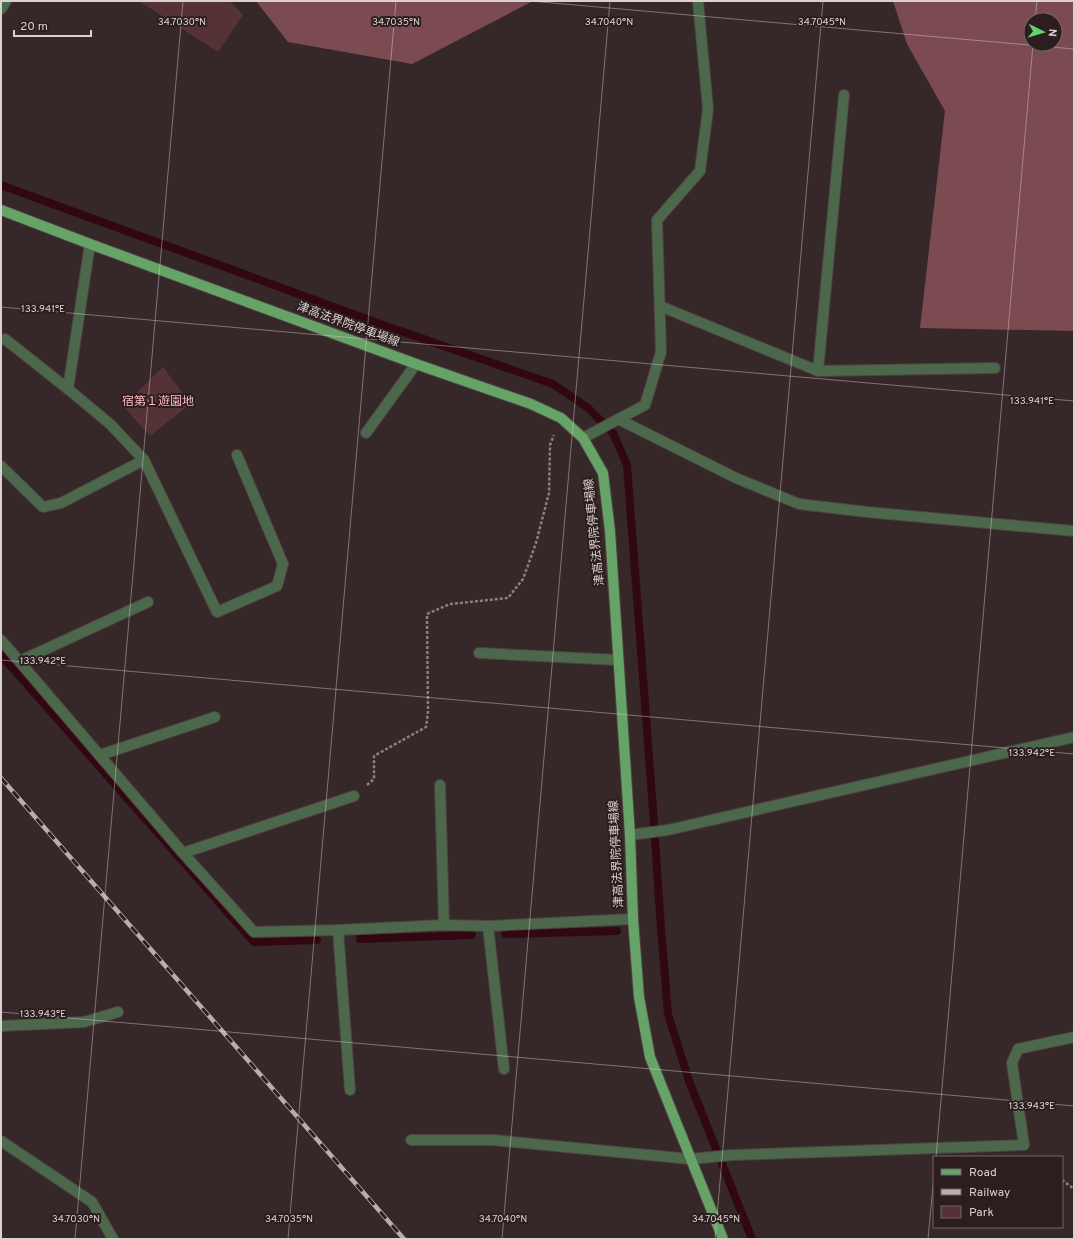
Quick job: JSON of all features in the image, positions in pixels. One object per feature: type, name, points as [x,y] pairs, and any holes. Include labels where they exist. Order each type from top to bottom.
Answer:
[{"type":"main road","name":"津高法界院停車場線","points":[[1,210],[416,364],[531,404],[561,418],[583,438],[603,473],[610,531],[639,996],[650,1057],[690,1159],[724,1239]]},
{"type":"street","points":[[1,9],[6,1]]},
{"type":"street","points":[[583,438],[645,405],[661,352],[657,220],[700,171],[708,109],[698,1]]},
{"type":"street","points":[[818,371],[844,96]]},
{"type":"street","points":[[68,389],[90,244]]},
{"type":"street","points":[[660,306],[818,371],[995,368]]},
{"type":"street","points":[[1,340],[5,339],[110,424],[144,460],[217,612],[277,586],[283,564],[237,455]]},
{"type":"street","points":[[366,433],[416,364]]},
{"type":"street","points":[[616,420],[736,478],[798,504],[867,512],[1074,531]]},
{"type":"street","points":[[1,466],[43,507],[62,503],[144,460]]},
{"type":"street","points":[[20,661],[148,602]]},
{"type":"street","points":[[1,640],[183,853],[254,932],[488,926],[633,919]]},
{"type":"street","points":[[479,653],[618,660]]},
{"type":"street","points":[[100,755],[215,716]]},
{"type":"street","points":[[630,835],[662,831],[1074,738]]},
{"type":"street","points":[[440,785],[444,926]]},
{"type":"street","points":[[183,853],[354,796]]},
{"type":"street","points":[[488,926],[504,1069]]},
{"type":"street","points":[[338,930],[350,1090]]},
{"type":"street","points":[[1,1026],[84,1022],[118,1012]]},
{"type":"street","points":[[411,1140],[493,1140],[690,1159],[732,1156],[1024,1145],[1012,1063],[1018,1049],[1074,1037]]},
{"type":"street","points":[[1,1141],[92,1202],[113,1239]]},
{"type":"path","points":[[354,796],[374,779],[374,756],[426,727],[428,712],[426,614],[450,604],[508,598],[524,579],[536,543],[549,493],[550,446],[561,418]]},
{"type":"path","points":[[1063,1181],[1074,1189]]},
{"type":"green space","points":[[139,1],[230,1],[243,15],[218,52]]},
{"type":"green space","name":"宿第１遊園地","points":[[163,367],[181,391],[188,406],[150,436],[123,406]]},
{"type":"shaded area","points":[[256,1],[533,1],[412,64],[288,42]]},
{"type":"shaded area","points":[[893,1],[1074,1],[1074,331],[920,328],[945,111],[907,44]]},
{"type":"waterway","points":[[1,185],[386,326],[553,384],[588,408],[613,433],[627,465],[668,1014],[689,1081],[752,1239]]},
{"type":"waterway","points":[[1,655],[254,942],[317,940]]},
{"type":"waterway","points":[[505,934],[617,931]]},
{"type":"waterway","points":[[360,939],[472,935]]},
{"type":"railway","points":[[1,778],[404,1239]]}]
